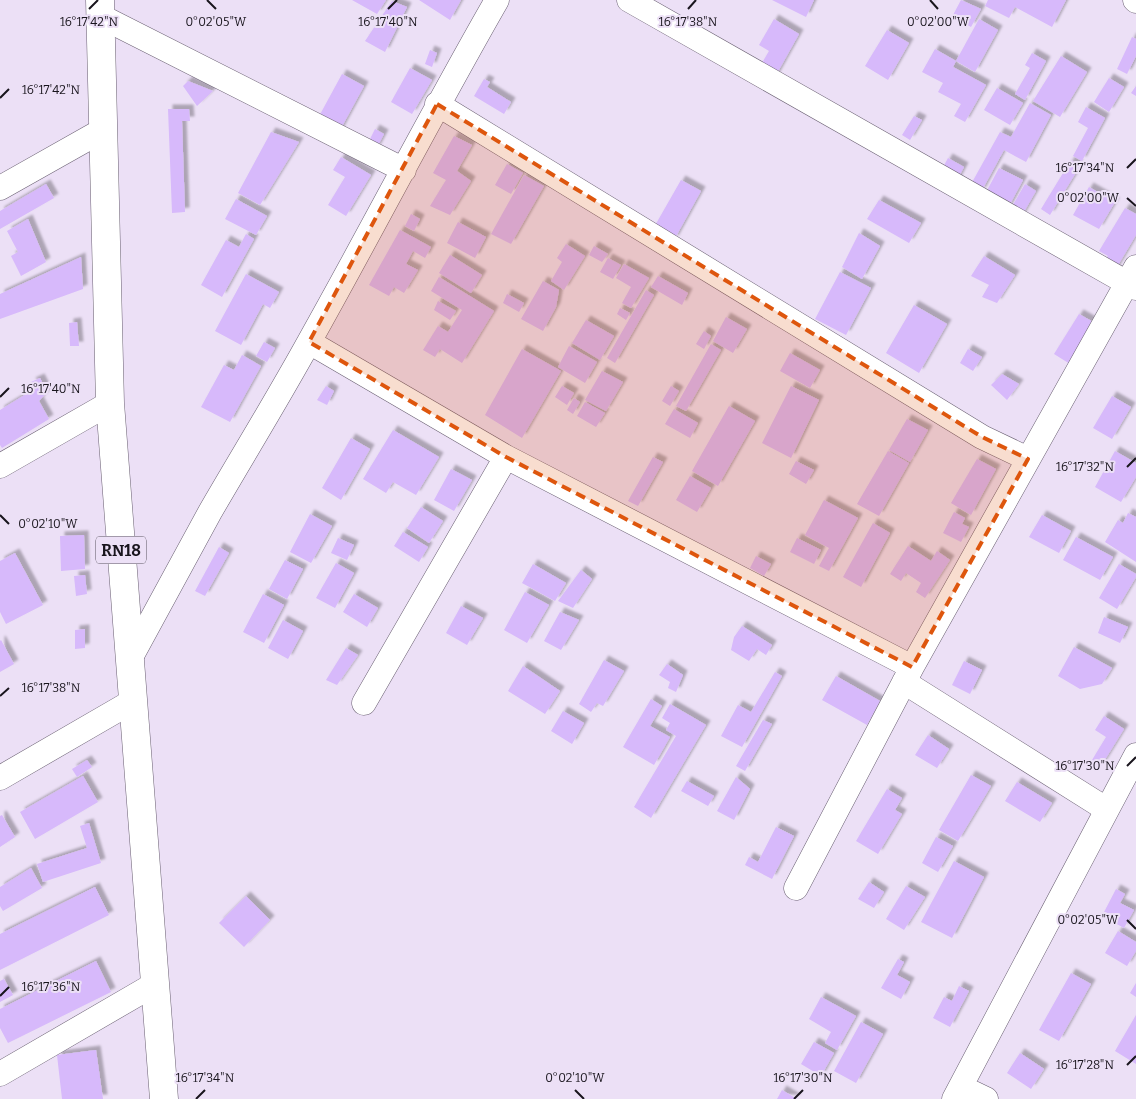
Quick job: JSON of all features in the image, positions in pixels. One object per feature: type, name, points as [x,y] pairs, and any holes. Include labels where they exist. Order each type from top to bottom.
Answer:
[{"type":"main road","name":"RN18","points":[[100,8],[110,403],[164,1099]]},
{"type":"street","points":[[130,658],[209,514],[309,342],[386,198],[404,170],[437,104],[497,0]]},
{"type":"street","points":[[628,0],[1133,279],[1028,459],[908,675],[796,888]]},
{"type":"street","points":[[100,8],[404,170]]},
{"type":"street","points":[[437,104],[982,437],[1028,459]]},
{"type":"street","points":[[0,188],[103,130]]},
{"type":"street","points":[[309,342],[506,457],[908,675],[1106,809]]},
{"type":"street","points":[[0,466],[110,403]]},
{"type":"street","points":[[364,703],[506,457]]},
{"type":"street","points":[[0,778],[133,701]]},
{"type":"street","points":[[986,1099],[958,1093],[1136,754]]},
{"type":"street","points":[[0,1074],[155,984]]},
{"type":"highlighted area","points":[[437,104],[982,437],[1028,459],[912,667],[506,457],[309,342]]},
{"type":"building","points":[[352,0],[386,0],[377,14]]},
{"type":"building","points":[[419,0],[461,0],[450,20]]},
{"type":"building","points":[[772,0],[814,0],[806,17]]},
{"type":"building","points":[[961,0],[981,9],[971,27],[952,17]]},
{"type":"building","points":[[988,0],[1066,0],[1052,27],[1015,7],[1009,18],[985,6]]},
{"type":"building","points":[[392,1],[407,7],[385,52],[365,41]]},
{"type":"building","points":[[774,19],[799,34],[775,77],[759,68],[769,51],[759,45]]},
{"type":"building","points":[[979,19],[998,30],[975,72],[956,61]]},
{"type":"building","points":[[887,30],[909,43],[888,80],[865,66]]},
{"type":"building","points":[[1132,37],[1136,39],[1136,56],[1127,74],[1117,69]]},
{"type":"building","points":[[935,49],[956,61],[953,67],[986,85],[965,122],[954,116],[961,104],[938,92],[943,83],[922,72]]},
{"type":"building","points":[[430,50],[437,53],[432,67],[425,64]]},
{"type":"building","points":[[1032,53],[1046,61],[1025,100],[1015,94],[1030,68],[1025,65]]},
{"type":"building","points":[[1061,56],[1087,72],[1060,117],[1033,101]]},
{"type":"building","points":[[410,68],[432,80],[412,114],[391,102]]},
{"type":"building","points":[[342,74],[364,86],[339,132],[317,120]]},
{"type":"building","points":[[1109,78],[1124,87],[1109,112],[1094,102]]},
{"type":"building","points":[[484,79],[490,82],[487,87],[511,102],[504,114],[474,96]]},
{"type":"building","points":[[188,81],[213,91],[197,106],[183,86]]},
{"type":"building","points":[[1136,86],[1136,96],[1131,93]]},
{"type":"building","points":[[997,88],[1023,103],[1010,125],[984,110]]},
{"type":"building","points":[[1030,103],[1051,115],[1026,162],[1004,150],[981,192],[970,186],[1000,132],[1011,137]]},
{"type":"building","points":[[1086,107],[1105,118],[1082,161],[1073,156],[1088,128],[1078,122]]},
{"type":"building","points":[[168,109],[189,109],[190,121],[182,121],[185,212],[172,213]]},
{"type":"building","points":[[914,116],[922,120],[910,140],[902,135]]},
{"type":"building","points":[[375,129],[384,134],[376,149],[367,145]]},
{"type":"building","points":[[271,132],[299,142],[260,205],[238,193]]},
{"type":"building","points":[[454,136],[472,145],[457,171],[471,181],[450,215],[430,206],[446,180],[433,173]]},
{"type":"building","points":[[341,157],[371,175],[346,216],[328,205],[345,177],[333,170]]},
{"type":"building","points":[[948,158],[964,167],[956,182],[940,173]]},
{"type":"building","points":[[1071,160],[1080,166],[1050,215],[1041,209]]},
{"type":"building","points":[[507,164],[523,173],[511,194],[495,185]]},
{"type":"building","points":[[999,168],[1023,180],[1008,208],[984,196]]},
{"type":"building","points":[[524,175],[544,186],[511,244],[491,234]]},
{"type":"building","points":[[681,180],[701,191],[674,240],[653,229]]},
{"type":"building","points":[[46,184],[54,198],[0,229],[0,211]]},
{"type":"building","points":[[1025,184],[1036,191],[1021,217],[1010,210]]},
{"type":"building","points":[[1089,187],[1115,202],[1099,229],[1073,215]]},
{"type":"building","points":[[236,199],[267,216],[256,235],[225,219]]},
{"type":"building","points":[[879,200],[921,223],[909,243],[867,219]]},
{"type":"building","points":[[1125,208],[1136,214],[1136,235],[1114,272],[1102,265],[1108,256],[1099,251]]},
{"type":"building","points":[[411,214],[420,219],[414,231],[405,226]]},
{"type":"building","points":[[28,219],[46,262],[21,276],[11,256],[18,252],[7,231]]},
{"type":"building","points":[[458,222],[486,237],[475,258],[447,243]]},
{"type":"building","points":[[400,230],[431,247],[425,258],[413,251],[406,264],[418,270],[404,293],[394,287],[389,296],[369,285]]},
{"type":"building","points":[[859,233],[880,246],[862,279],[842,267]]},
{"type":"building","points":[[246,234],[254,239],[222,297],[201,285],[226,240],[239,247]]},
{"type":"building","points":[[566,244],[585,256],[564,290],[551,281],[562,262],[557,258]]},
{"type":"building","points":[[594,246],[608,254],[602,262],[589,255]]},
{"type":"building","points":[[450,255],[482,275],[471,293],[439,273]]},
{"type":"building","points":[[984,256],[1015,275],[997,303],[982,297],[989,285],[971,276]]},
{"type":"building","points":[[81,257],[83,289],[0,319],[0,294]]},
{"type":"building","points":[[608,258],[621,265],[613,279],[600,272]]},
{"type":"building","points":[[624,264],[649,278],[631,308],[622,303],[631,287],[616,278]]},
{"type":"building","points":[[840,272],[871,288],[846,335],[815,319]]},
{"type":"building","points":[[246,274],[279,292],[270,308],[263,304],[241,345],[215,331]]},
{"type":"building","points":[[658,276],[688,293],[682,305],[651,287]]},
{"type":"building","points":[[439,277],[494,311],[462,363],[440,349],[435,357],[423,350],[438,326],[448,332],[462,310],[431,291]]},
{"type":"building","points":[[543,281],[559,290],[556,307],[543,331],[521,319]]},
{"type":"building","points":[[646,290],[654,295],[615,363],[607,358]]},
{"type":"building","points":[[507,294],[524,303],[519,312],[503,303]]},
{"type":"building","points":[[438,301],[456,311],[450,320],[434,310]]},
{"type":"building","points":[[914,305],[947,324],[919,373],[886,353]]},
{"type":"building","points":[[620,308],[630,313],[626,320],[617,314]]},
{"type":"building","points":[[1079,314],[1095,323],[1070,364],[1054,354]]},
{"type":"building","points":[[726,317],[747,329],[733,353],[713,341]]},
{"type":"building","points":[[586,320],[614,336],[600,360],[572,343]]},
{"type":"building","points":[[77,322],[79,346],[70,346],[69,323]]},
{"type":"building","points":[[704,331],[711,336],[704,349],[696,344]]},
{"type":"building","points":[[264,342],[275,348],[267,362],[256,356]]},
{"type":"building","points":[[711,344],[721,350],[686,411],[676,406]]},
{"type":"building","points":[[569,346],[597,362],[585,383],[558,367]]},
{"type":"building","points":[[522,349],[561,371],[522,438],[485,415]]},
{"type":"building","points":[[968,349],[982,357],[973,371],[960,363]]},
{"type":"building","points":[[790,353],[820,370],[810,388],[780,371]]},
{"type":"building","points":[[242,355],[261,366],[230,422],[201,407],[224,365],[234,370]]},
{"type":"building","points":[[602,371],[623,382],[606,411],[585,400]]},
{"type":"building","points":[[1002,374],[1019,384],[1007,400],[991,385]]},
{"type":"building","points":[[40,378],[47,392],[39,401],[49,419],[2,448],[0,445],[0,410],[36,388],[31,382]]},
{"type":"building","points":[[326,386],[334,391],[327,405],[317,400]]},
{"type":"building","points":[[562,386],[574,393],[567,405],[555,397]]},
{"type":"building","points":[[671,386],[679,391],[670,406],[662,401]]},
{"type":"building","points":[[791,386],[819,400],[791,458],[762,443]]},
{"type":"building","points":[[1112,396],[1131,407],[1112,439],[1093,428]]},
{"type":"building","points":[[574,398],[580,402],[573,414],[567,410]]},
{"type":"building","points":[[585,402],[605,413],[596,427],[577,416]]},
{"type":"building","points":[[729,406],[755,421],[718,486],[692,471]]},
{"type":"building","points":[[674,409],[698,423],[690,438],[665,424]]},
{"type":"building","points":[[907,419],[928,430],[910,462],[889,450]]},
{"type":"building","points":[[393,430],[439,457],[416,495],[393,482],[386,493],[363,479]]},
{"type":"building","points":[[351,438],[370,449],[341,500],[322,488]]},
{"type":"building","points":[[888,451],[909,463],[879,516],[857,504]]},
{"type":"building","points":[[1115,451],[1136,463],[1136,477],[1121,502],[1095,487]]},
{"type":"building","points":[[653,457],[663,462],[638,506],[628,501]]},
{"type":"building","points":[[977,459],[996,469],[971,515],[951,503]]},
{"type":"building","points":[[796,461],[814,470],[806,484],[789,474]]},
{"type":"building","points":[[451,469],[472,480],[454,511],[434,500]]},
{"type":"building","points":[[690,476],[711,488],[697,512],[676,500]]},
{"type":"building","points":[[824,500],[858,518],[829,571],[819,566],[829,548],[805,535]]},
{"type":"building","points":[[421,507],[443,521],[429,543],[407,528]]},
{"type":"building","points":[[954,512],[965,518],[962,524],[969,527],[961,542],[943,533]]},
{"type":"building","points":[[1128,513],[1136,517],[1136,562],[1105,542],[1118,520],[1123,523]]},
{"type":"building","points":[[310,514],[332,526],[311,563],[290,552]]},
{"type":"building","points":[[1042,515],[1071,531],[1059,553],[1029,537]]},
{"type":"building","points":[[873,523],[890,533],[861,587],[843,577]]},
{"type":"building","points":[[403,532],[428,547],[419,562],[394,546]]},
{"type":"building","points":[[84,535],[85,569],[61,571],[60,536]]},
{"type":"building","points":[[1076,537],[1113,557],[1100,580],[1063,560]]},
{"type":"building","points":[[338,538],[354,545],[347,560],[331,553]]},
{"type":"building","points":[[797,538],[821,550],[814,564],[790,552]]},
{"type":"building","points":[[908,546],[931,561],[937,551],[950,560],[925,598],[916,592],[921,583],[906,573],[901,581],[890,574]]},
{"type":"building","points":[[219,547],[229,553],[205,596],[195,591]]},
{"type":"building","points":[[15,553],[43,605],[6,624],[0,612],[0,561]]},
{"type":"building","points":[[756,556],[771,564],[764,576],[750,568]]},
{"type":"building","points":[[285,560],[303,569],[287,599],[269,589]]},
{"type":"building","points":[[336,563],[354,573],[335,608],[316,598]]},
{"type":"building","points":[[533,564],[566,583],[555,601],[522,583]]},
{"type":"building","points":[[1119,564],[1136,574],[1136,577],[1117,609],[1099,598]]},
{"type":"building","points":[[581,570],[592,579],[573,608],[558,601]]},
{"type":"building","points":[[85,575],[87,594],[76,596],[74,576]]},
{"type":"building","points":[[525,592],[549,605],[527,643],[504,630]]},
{"type":"building","points":[[263,594],[284,605],[264,643],[243,632]]},
{"type":"building","points":[[354,594],[378,608],[367,627],[343,612]]},
{"type":"building","points":[[461,606],[483,618],[467,645],[446,633]]},
{"type":"building","points":[[560,612],[579,620],[561,650],[544,641]]},
{"type":"building","points":[[1104,617],[1128,627],[1120,643],[1098,633]]},
{"type":"building","points":[[283,620],[303,631],[288,659],[268,648]]},
{"type":"building","points":[[742,626],[772,645],[766,655],[757,649],[749,661],[731,650],[734,637]]},
{"type":"building","points":[[85,629],[85,648],[75,649],[75,630]]},
{"type":"building","points":[[0,641],[14,664],[0,672]]},
{"type":"building","points":[[1074,647],[1112,668],[1102,684],[1080,689],[1058,676]]},
{"type":"building","points":[[346,648],[358,655],[337,685],[326,680]]},
{"type":"building","points":[[604,660],[624,671],[603,706],[597,703],[591,712],[579,704]]},
{"type":"building","points":[[964,661],[982,670],[970,694],[952,685]]},
{"type":"building","points":[[667,664],[683,675],[676,692],[668,688],[670,682],[659,675]]},
{"type":"building","points":[[523,666],[560,691],[545,714],[508,691]]},
{"type":"building","points":[[775,672],[782,676],[742,747],[721,736],[738,705],[751,712]]},
{"type":"building","points":[[836,676],[880,701],[867,725],[822,700]]},
{"type":"building","points":[[651,699],[662,706],[650,726],[670,737],[654,765],[623,747]]},
{"type":"building","points":[[670,704],[706,725],[651,818],[634,807],[676,736],[666,730],[670,723],[662,718]]},
{"type":"building","points":[[563,711],[584,723],[572,744],[551,731]]},
{"type":"building","points":[[1104,716],[1124,729],[1101,766],[1092,760],[1106,737],[1095,730]]},
{"type":"building","points":[[763,720],[772,724],[745,771],[736,766]]},
{"type":"building","points":[[928,735],[949,749],[937,768],[915,755]]},
{"type":"building","points":[[87,760],[92,767],[77,777],[72,769]]},
{"type":"building","points":[[971,775],[991,786],[958,841],[939,830]]},
{"type":"building","points":[[83,776],[98,802],[35,839],[20,812]]},
{"type":"building","points":[[736,777],[750,789],[734,820],[717,811]]},
{"type":"building","points":[[687,781],[714,796],[708,806],[681,791]]},
{"type":"building","points":[[1017,782],[1052,803],[1040,822],[1005,801]]},
{"type":"building","points":[[887,789],[902,798],[895,810],[902,814],[878,854],[856,841]]},
{"type":"building","points":[[2,815],[15,837],[0,847],[0,816]]},
{"type":"building","points":[[89,823],[101,863],[43,882],[37,864],[87,848],[80,826]]},
{"type":"building","points":[[776,827],[794,836],[772,879],[745,865],[749,857],[758,862]]},
{"type":"building","points":[[936,837],[953,846],[938,872],[922,863]]},
{"type":"building","points":[[954,861],[984,877],[952,938],[921,922]]},
{"type":"building","points":[[31,868],[42,888],[3,911],[0,906],[0,887]]},
{"type":"building","points":[[869,882],[884,892],[874,908],[858,899]]},
{"type":"building","points":[[906,886],[925,897],[904,930],[886,919]]},
{"type":"building","points":[[95,887],[109,915],[0,970],[0,934]]},
{"type":"building","points":[[1116,889],[1125,894],[1120,903],[1134,910],[1124,928],[1102,916]]},
{"type":"building","points":[[246,896],[270,920],[244,947],[219,923]]},
{"type":"building","points":[[1118,931],[1136,942],[1136,951],[1127,966],[1105,953]]},
{"type":"building","points":[[898,959],[904,962],[897,975],[910,982],[901,999],[881,988]]},
{"type":"building","points":[[96,961],[111,992],[8,1043],[0,1028],[0,1009]]},
{"type":"building","points":[[1071,973],[1091,984],[1059,1041],[1039,1030]]},
{"type":"building","points":[[4,979],[13,995],[0,1002],[0,981]]},
{"type":"building","points":[[1136,983],[1136,997],[1130,993]]},
{"type":"building","points":[[959,986],[969,991],[950,1027],[933,1018],[944,997],[952,1001]]},
{"type":"building","points":[[821,997],[856,1016],[837,1050],[825,1043],[831,1032],[809,1019]]},
{"type":"building","points":[[1136,1015],[1136,1064],[1115,1051]]},
{"type":"building","points":[[861,1022],[883,1034],[856,1083],[834,1071]]},
{"type":"building","points":[[814,1042],[834,1053],[821,1076],[801,1064]]},
{"type":"building","points":[[96,1050],[103,1099],[62,1099],[57,1055]]},
{"type":"building","points":[[1020,1053],[1044,1069],[1031,1089],[1007,1073]]},
{"type":"building","points":[[782,1090],[797,1099],[777,1099]]}]
